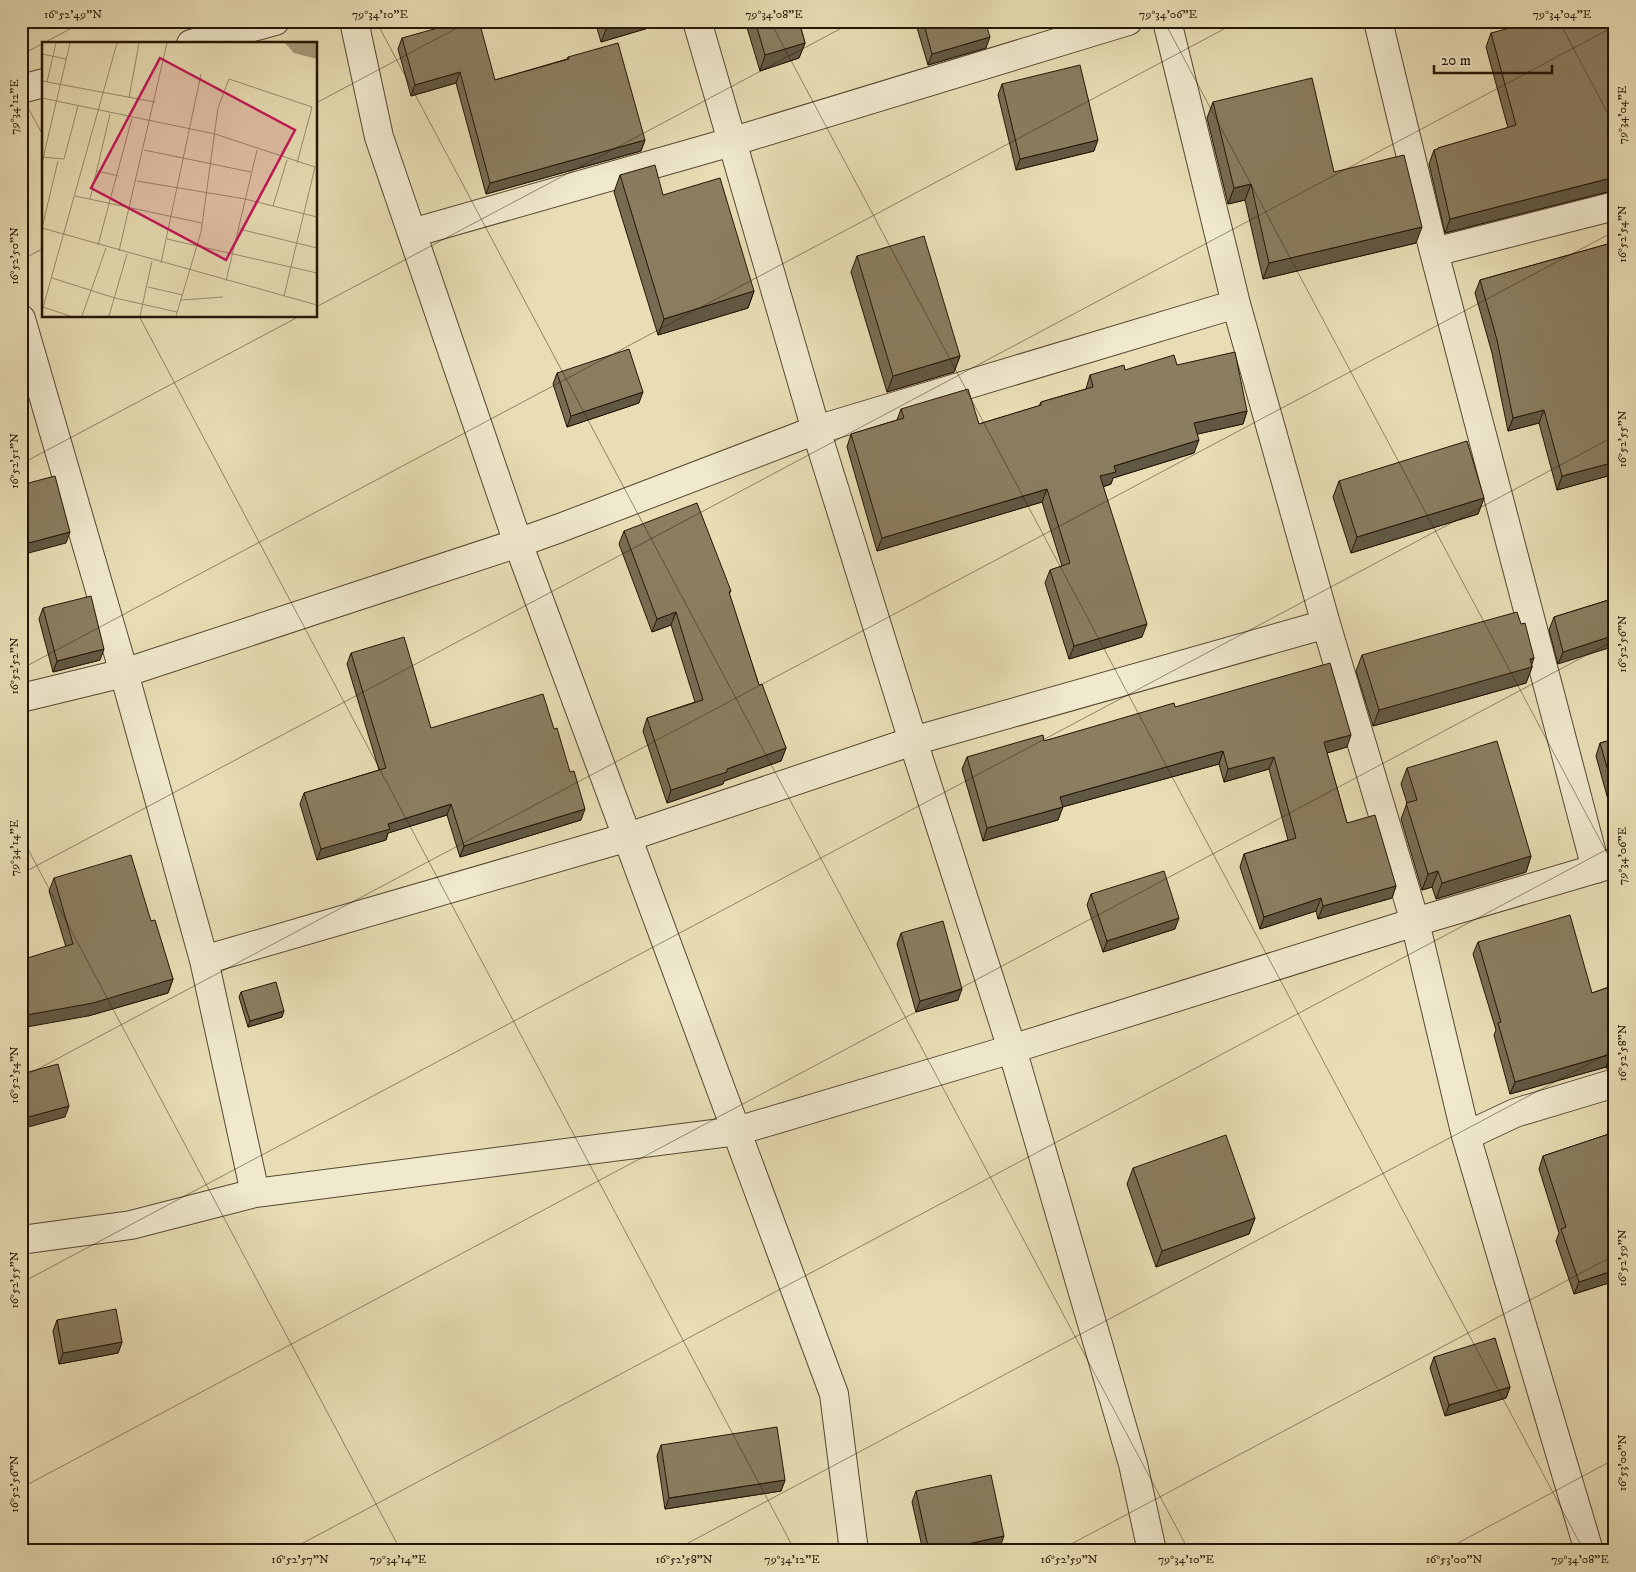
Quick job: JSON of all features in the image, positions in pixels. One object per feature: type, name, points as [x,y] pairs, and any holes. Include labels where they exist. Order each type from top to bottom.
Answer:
[{"type":"street","points":[[198,42],[275,21]]},
{"type":"street","points":[[354,21],[379,137],[518,542],[834,1394],[854,1551]]},
{"type":"street","points":[[698,21],[731,142],[816,430],[1012,1049],[1134,1464],[1152,1551]]},
{"type":"street","points":[[412,233],[731,142],[1128,21]]},
{"type":"street","points":[[1167,21],[1236,304],[1326,624],[1415,922],[1466,1136],[1588,1551]]},
{"type":"street","points":[[21,1240],[131,1225],[255,1193],[737,1131],[1012,1049],[1415,922],[1606,866],[1434,252],[1378,21]]},
{"type":"street","points":[[21,89],[42,84]]},
{"type":"street","points":[[1434,252],[1615,206]]},
{"type":"street","points":[[21,698],[124,673],[560,528],[816,430],[1236,304]]},
{"type":"street","points":[[21,319],[27,360],[124,673],[204,960],[255,1193]]},
{"type":"street","points":[[204,960],[628,836],[913,741],[1326,624]]},
{"type":"street","points":[[1466,1136],[1515,1114],[1615,1083]]},
{"type":"building","points":[[463,21],[479,21],[495,80],[618,43],[645,140],[490,183],[460,72],[415,85],[402,38]]},
{"type":"building","points":[[605,21],[626,21],[607,27]]},
{"type":"building","points":[[755,21],[799,21],[805,43],[765,55]]},
{"type":"building","points":[[923,21],[985,21],[990,37],[932,54]]},
{"type":"building","points":[[1536,21],[1615,21],[1615,177],[1450,219],[1434,150],[1516,125],[1491,33]]},
{"type":"building","points":[[1080,65],[1098,140],[1020,159],[1002,84]]},
{"type":"building","points":[[1312,78],[1334,172],[1404,155],[1422,227],[1269,263],[1251,184],[1234,188],[1213,102]]},
{"type":"building","points":[[655,165],[663,195],[720,178],[754,291],[664,319],[620,175]]},
{"type":"building","points":[[924,236],[960,356],[893,376],[857,256]]},
{"type":"building","points":[[1615,242],[1615,462],[1562,476],[1544,410],[1513,418],[1497,340],[1480,280]]},
{"type":"building","points":[[629,349],[643,392],[571,416],[557,373]]},
{"type":"building","points":[[1235,352],[1247,411],[1194,423],[1199,440],[1114,466],[1116,472],[1100,476],[1147,624],[1074,646],[1050,570],[1070,563],[1047,489],[882,538],[851,434],[904,418],[901,409],[968,389],[979,424],[1041,405],[1041,402],[1093,387],[1090,375],[1124,365],[1125,370],[1174,355],[1177,365]]},
{"type":"building","points":[[1467,441],[1484,498],[1357,537],[1339,481]]},
{"type":"building","points":[[55,476],[70,532],[21,545],[21,485]]},
{"type":"building","points":[[697,503],[731,591],[729,592],[759,685],[762,684],[786,748],[727,769],[727,772],[671,790],[647,718],[703,700],[676,612],[657,619],[624,531]]},
{"type":"building","points":[[91,596],[104,649],[57,661],[43,608]]},
{"type":"building","points":[[1615,598],[1615,635],[1563,652],[1554,617]]},
{"type":"building","points":[[1517,612],[1521,624],[1525,623],[1534,658],[1530,659],[1532,667],[1379,710],[1362,655]]},
{"type":"building","points":[[21,618],[25,633],[21,634]]},
{"type":"building","points":[[404,637],[431,728],[543,694],[554,729],[557,728],[570,772],[574,771],[585,809],[464,846],[451,804],[388,824],[390,829],[321,849],[304,793],[386,768],[351,653]]},
{"type":"building","points":[[1330,663],[1351,735],[1324,742],[1347,823],[1375,815],[1396,886],[1323,906],[1321,898],[1264,917],[1244,854],[1296,838],[1274,757],[1228,769],[1223,751],[1060,797],[1063,807],[987,828],[967,757],[1043,735],[1044,741],[1174,703],[1175,707]]},
{"type":"building","points":[[1615,739],[1615,795],[1600,743]]},
{"type":"building","points":[[1497,741],[1531,856],[1442,883],[1438,871],[1428,874],[1406,803],[1417,800],[1407,768]]},
{"type":"building","points":[[131,855],[151,921],[155,920],[173,979],[93,1003],[21,1016],[21,960],[73,944],[54,878]]},
{"type":"building","points":[[1164,871],[1179,918],[1107,941],[1091,894]]},
{"type":"building","points":[[1570,915],[1592,993],[1615,985],[1615,1056],[1612,1057],[1611,1054],[1515,1082],[1498,1023],[1501,1022],[1478,942]]},
{"type":"building","points":[[943,921],[962,989],[920,1001],[901,933]]},
{"type":"building","points":[[276,982],[284,1011],[250,1021],[241,992]]},
{"type":"building","points":[[58,1064],[69,1106],[21,1119],[21,1074]]},
{"type":"building","points":[[1615,1132],[1615,1270],[1579,1282],[1561,1229],[1566,1227],[1543,1156]]},
{"type":"building","points":[[1226,1135],[1255,1218],[1162,1251],[1133,1168]]},
{"type":"building","points":[[116,1309],[122,1342],[63,1353],[57,1320]]},
{"type":"building","points":[[1495,1338],[1510,1387],[1449,1405],[1434,1357]]},
{"type":"building","points":[[777,1427],[785,1480],[669,1498],[661,1445]]},
{"type":"building","points":[[991,1475],[1004,1536],[929,1551],[916,1491]]}]
